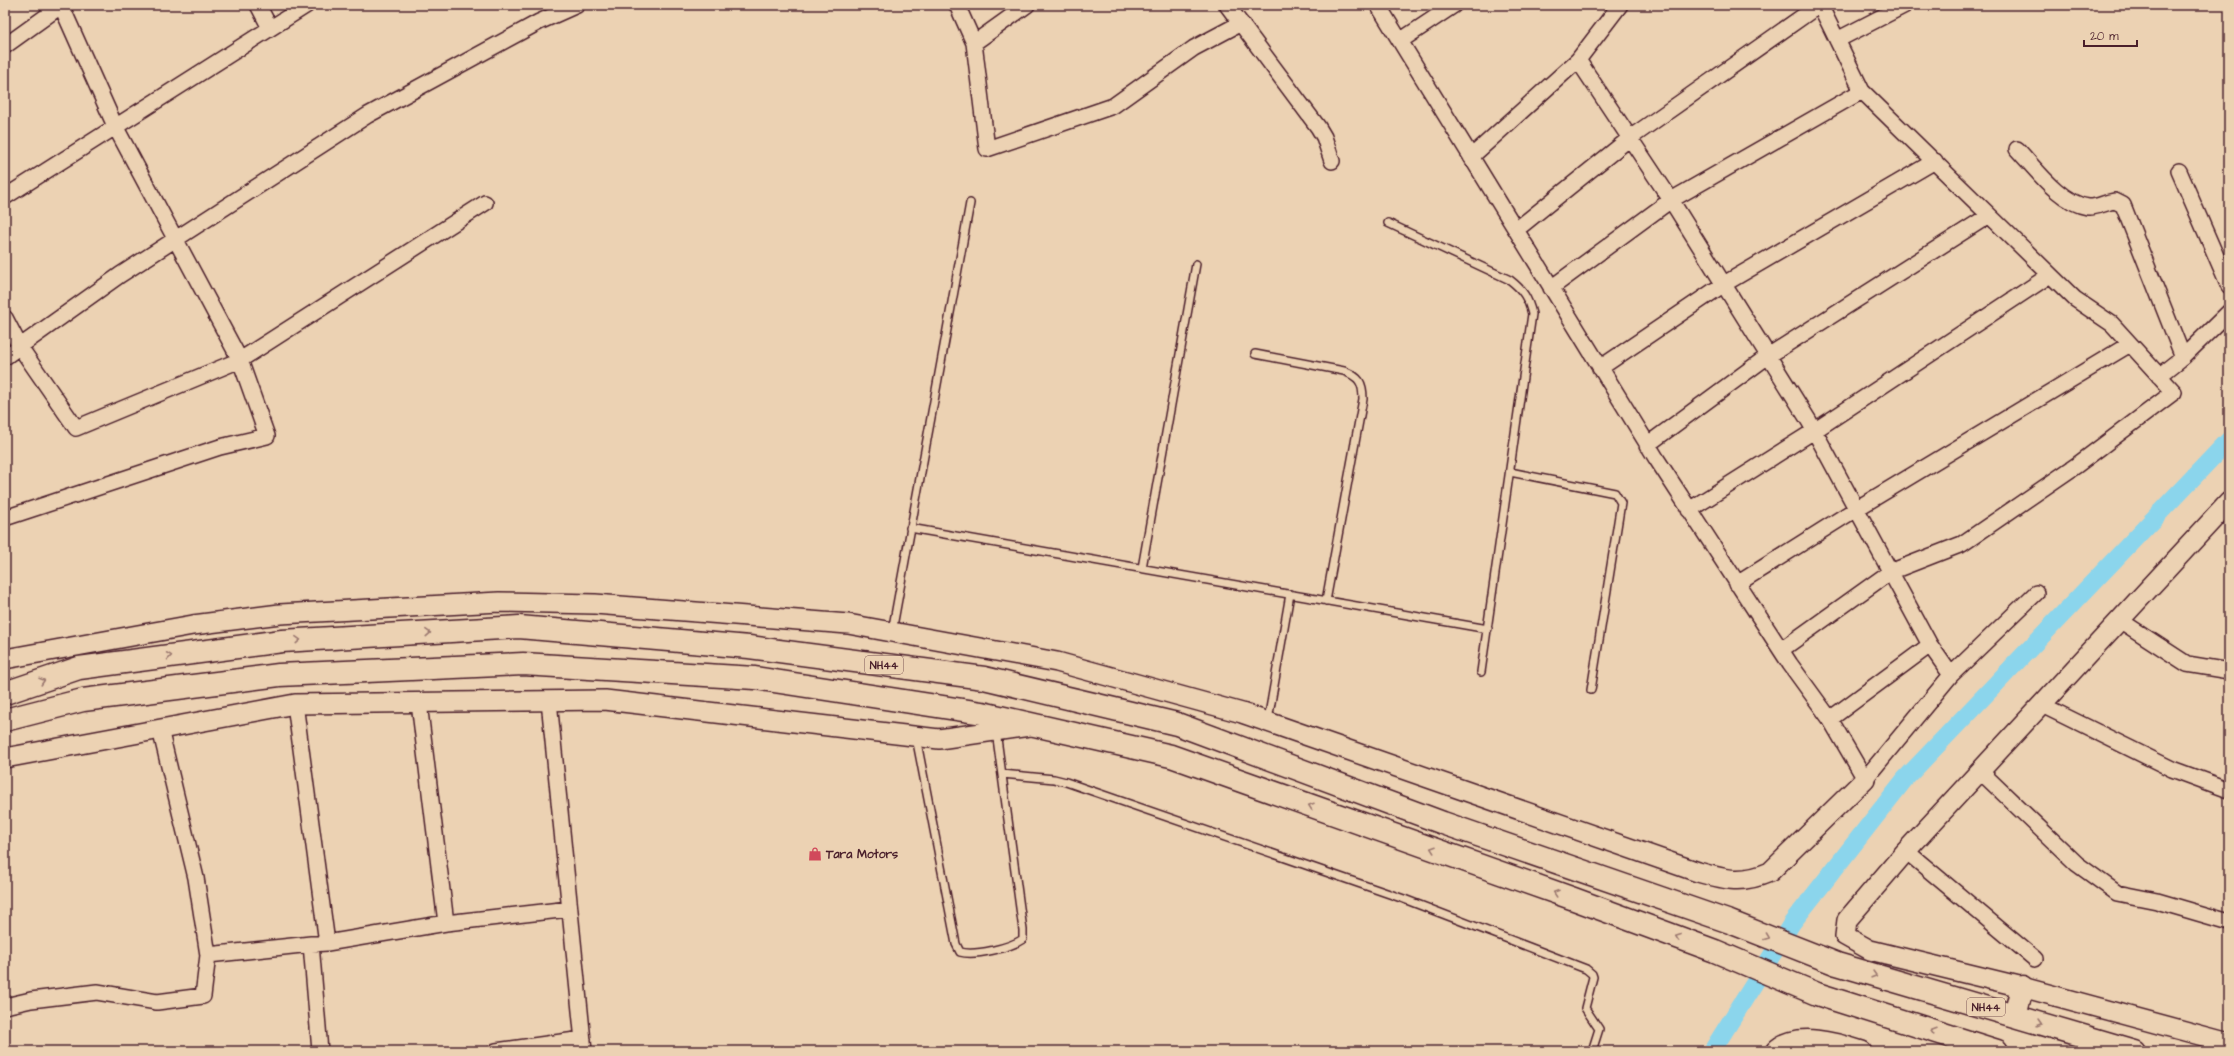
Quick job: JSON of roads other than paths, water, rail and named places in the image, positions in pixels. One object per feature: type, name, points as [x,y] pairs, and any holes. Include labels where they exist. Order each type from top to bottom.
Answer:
[{"type":"highway","name":"NH44","points":[[5,693],[79,668],[282,641],[519,627],[749,647],[984,678],[1177,724],[1442,823],[1730,922],[1837,964],[2134,1051]]},
{"type":"highway","points":[[5,720],[83,700],[279,675],[523,664],[755,678],[982,713],[1171,756],[1715,951],[1817,994],[1962,1045],[1997,1051]]},
{"type":"highway","points":[[2014,1016],[2022,986]]},
{"type":"street","points":[[5,46],[61,5],[115,126],[240,360],[267,436],[220,447],[5,518]]},
{"type":"street","points":[[258,5],[270,28]]},
{"type":"street","points":[[5,197],[307,5]]},
{"type":"street","points":[[5,357],[20,348],[120,275],[368,114],[539,22],[577,5]]},
{"type":"street","points":[[957,5],[974,43],[987,149],[1113,106],[1194,48],[1241,23]]},
{"type":"street","points":[[974,43],[1027,5]]},
{"type":"street","points":[[1227,5],[1318,127],[1324,137],[1332,161]]},
{"type":"street","points":[[1378,5],[1647,445],[1781,650],[1830,719],[1865,779]]},
{"type":"street","points":[[1400,41],[1454,5]]},
{"type":"street","points":[[1471,157],[1578,60],[1620,5]]},
{"type":"street","points":[[1516,230],[1630,138],[1819,5],[1862,91],[1935,161],[1988,216],[2075,299],[2112,324],[2174,392],[2077,465],[1962,544],[1890,572],[1781,650]]},
{"type":"street","points":[[1837,40],[1905,5]]},
{"type":"street","points":[[1578,60],[1671,200],[1814,431],[1930,645],[1951,675]]},
{"type":"street","points":[[1551,288],[1671,200],[1862,91]]},
{"type":"street","points":[[2017,149],[2055,190],[2065,197],[2089,207],[2115,201],[2123,205],[2184,357]]},
{"type":"street","points":[[1600,368],[1724,284],[1935,161]]},
{"type":"street","points":[[2179,171],[2229,286]]},
{"type":"street","points":[[5,318],[20,348],[76,428],[240,360],[485,203]]},
{"type":"street","points":[[1647,445],[1768,356],[1988,216]]},
{"type":"street","points":[[1689,510],[1814,431],[2050,274]]},
{"type":"street","points":[[2159,376],[2184,357],[2229,312]]},
{"type":"street","points":[[1737,584],[1856,509],[2130,344]]},
{"type":"street","points":[[2227,507],[1906,851],[1847,920],[1845,936],[1870,950],[2022,986],[2229,1043]]},
{"type":"street","points":[[5,659],[193,625],[280,614],[499,602],[595,604],[848,624],[1056,662],[1242,713],[1698,872],[1736,881],[1754,879],[1770,872],[1865,779],[1951,675],[2036,593]]},
{"type":"street","points":[[2120,621],[2187,664],[2229,671]]},
{"type":"street","points":[[1830,719],[1930,645]]},
{"type":"street","points":[[5,758],[295,704],[605,700],[939,738],[1035,725]]},
{"type":"street","points":[[496,1051],[583,1045],[549,701]]},
{"type":"street","points":[[419,702],[446,923]]},
{"type":"street","points":[[295,704],[327,943]]},
{"type":"street","points":[[2042,705],[2172,769],[2229,790]]},
{"type":"street","points":[[5,1006],[31,1000],[97,992],[157,1002],[203,996],[208,955],[196,878],[160,729]]},
{"type":"street","points":[[1980,771],[2077,864],[2117,893],[2157,901],[2229,922]]},
{"type":"street","points":[[1906,851],[2035,959]]},
{"type":"street","points":[[208,955],[327,943],[446,923],[569,909]]},
{"type":"street","points":[[311,944],[320,1051]]},
{"type":"street","points":[[1775,1051],[1787,1042],[1802,1039],[1843,1045],[1862,1051]]},
{"type":"lane","points":[[892,632],[970,203]]},
{"type":"lane","points":[[1388,223],[1510,280],[1520,288],[1528,299],[1532,314],[1481,672]]},
{"type":"lane","points":[[1142,568],[1196,264]]},
{"type":"lane","points":[[1255,354],[1344,371],[1356,376],[1363,388],[1363,399],[1326,600]]},
{"type":"lane","points":[[1510,472],[1615,493],[1620,499],[1621,503],[1591,690]]},
{"type":"lane","points":[[910,528],[1488,629]]},
{"type":"lane","points":[[1268,722],[1290,594]]},
{"type":"lane","points":[[915,735],[956,944],[960,952],[968,954],[1014,945],[1022,939],[1023,930],[996,730]]},
{"type":"lane","points":[[1002,774],[1054,779],[1066,782],[1404,899],[1586,969],[1592,974],[1593,978],[1585,1008],[1599,1029],[1592,1051]]},
{"type":"waterway","points":[[1712,1051],[1792,923],[1905,779],[2229,440]]},
{"type":"place","name":"Tara Motors","points":[[815,854]]}]
